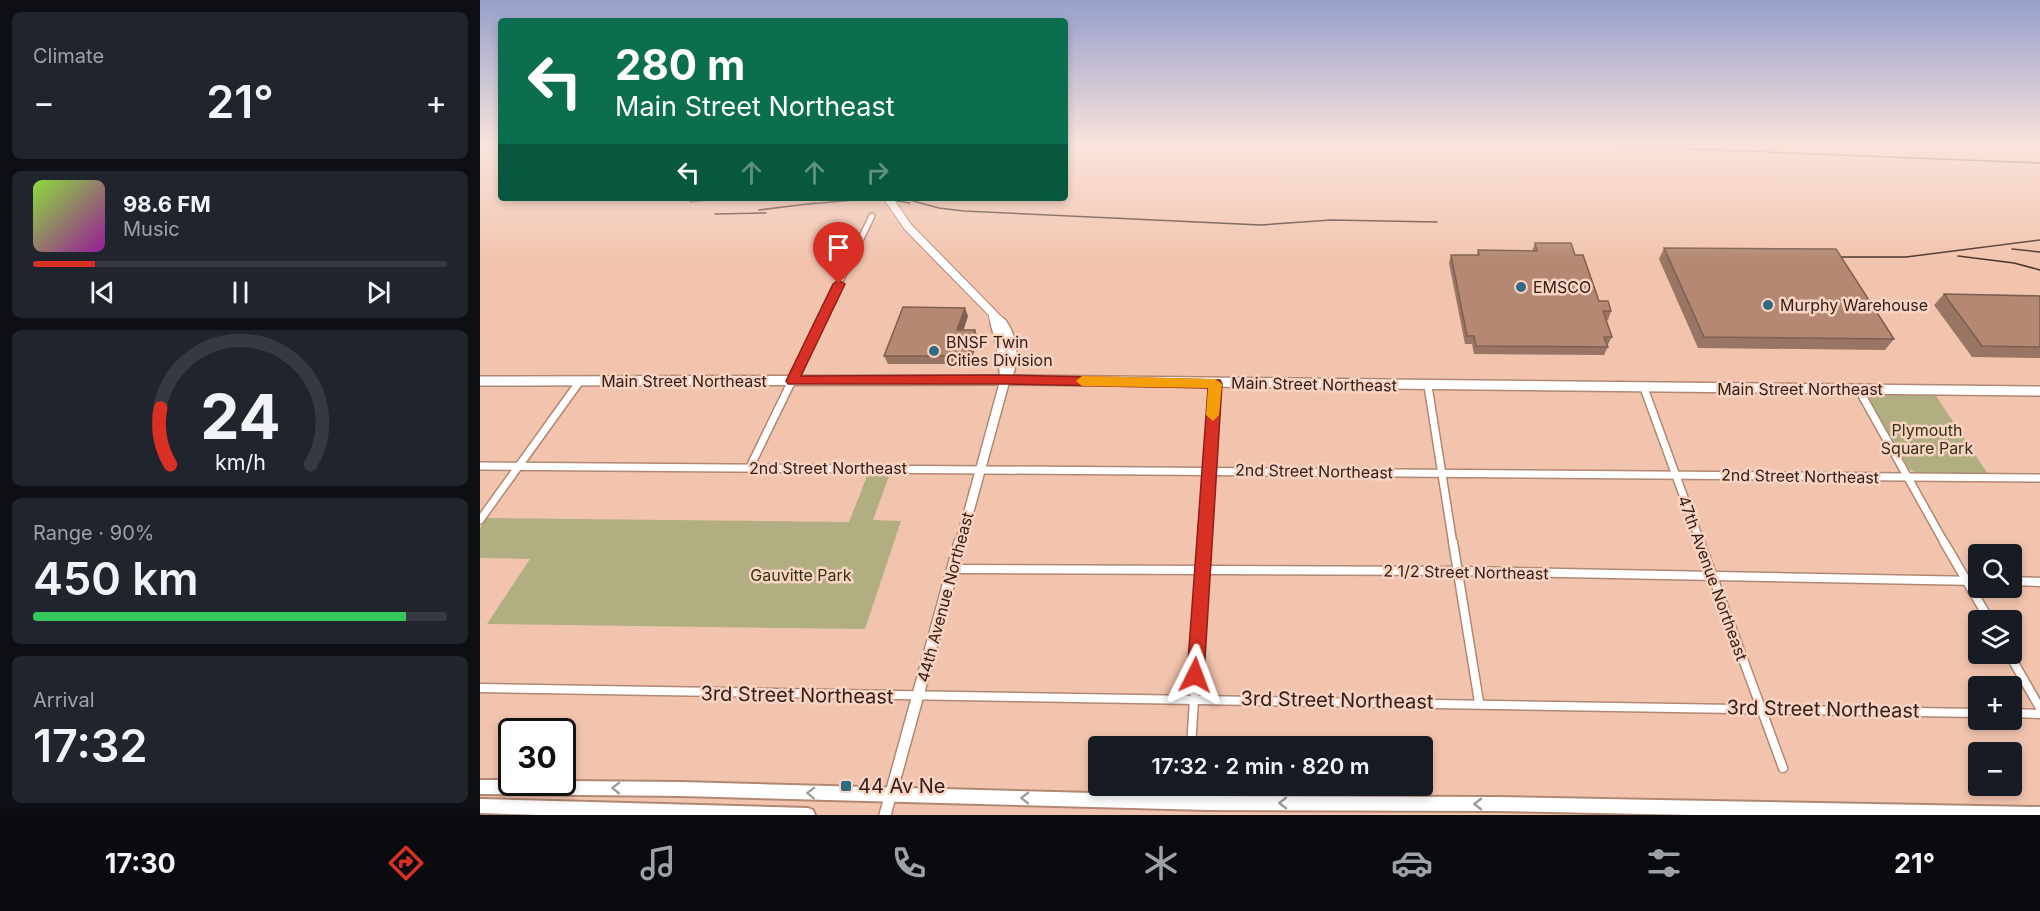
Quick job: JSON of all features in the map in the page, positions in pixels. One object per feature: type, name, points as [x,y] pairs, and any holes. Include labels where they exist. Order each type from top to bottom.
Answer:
[{"type":"main road","points":[[480,787],[681,789],[1208,803],[1483,804],[2040,814]]},
{"type":"main road","points":[[480,806],[808,815]]},
{"type":"street","name":"44th Avenue Northeast","points":[[885,815],[1005,380],[1001,344],[992,312],[908,227],[890,201]]},
{"type":"street","points":[[750,467],[872,216]]},
{"type":"street","name":"Main Street Northeast","points":[[480,381],[1005,380],[2040,391]]},
{"type":"street","points":[[480,520],[580,381]]},
{"type":"street","points":[[1192,736],[1215,384]]},
{"type":"street","points":[[1428,386],[1479,702]]},
{"type":"street","name":"47th Avenue Northeast","points":[[1644,388],[1711,577],[1783,768]]},
{"type":"street","points":[[1859,390],[1906,477],[1984,610]]},
{"type":"street","name":"2nd Street Northeast","points":[[480,466],[2040,478]]},
{"type":"street","name":"2 1/2 Street Northeast","points":[[953,569],[1458,571],[1966,580]]},
{"type":"street","points":[[2022,581],[2040,582]]},
{"type":"street","points":[[2015,664],[2040,708]]},
{"type":"street","name":"3rd Street Northeast","points":[[480,688],[918,697],[1479,702],[1968,713]]},
{"type":"street","points":[[2022,713],[2040,714]]},
{"type":"green space","name":"Plymouth Square Park","points":[[1872,394],[1936,396],[1988,474],[1916,473],[1909,469],[1868,398]]},
{"type":"green space","name":"Gauvitte Park","points":[[869,471],[891,471],[873,520],[901,521],[865,629],[487,624],[530,559],[480,558],[480,528],[487,518],[849,522]]},
{"type":"building","name":"EMSCO","points":[[1535,243],[1571,243],[1575,255],[1583,255],[1599,301],[1608,301],[1611,311],[1603,311],[1612,337],[1604,337],[1608,347],[1476,346],[1474,336],[1467,336],[1451,255],[1479,255],[1478,250],[1537,251]]},
{"type":"building","name":"Murphy Warehouse","points":[[1664,248],[1836,249],[1894,339],[1704,337]]},
{"type":"building","name":"Murphy Warehouse","points":[[1944,294],[2040,296],[2040,347],[1982,346]]},
{"type":"building","name":"BNSF Twin Cities Division","points":[[903,307],[965,308],[957,330],[975,330],[967,356],[884,356]]},
{"type":"railway","points":[[809,204],[843,201]]},
{"type":"railway","points":[[897,201],[910,203]]},
{"type":"railway","points":[[913,201],[939,208],[964,211],[1261,225],[1331,220],[1437,222]]},
{"type":"railway","points":[[759,210],[815,203]]},
{"type":"railway","points":[[715,214],[766,213]]},
{"type":"railway","points":[[1825,257],[1906,257],[2040,240]]},
{"type":"railway","points":[[2012,249],[2040,252]]},
{"type":"railway","points":[[1958,256],[2014,263],[2040,270]]},
{"type":"slow traffic","points":[[1082,381],[1215,384],[1213,415]]},
{"type":"place","name":"EMSCO","points":[[1521,287]]},
{"type":"place","name":"Murphy Warehouse","points":[[1768,305]]},
{"type":"place","name":"BNSF Twin Cities Division","points":[[934,351]]},
{"type":"place","name":"44 Av Ne","points":[[846,786]]},
{"type":"route","points":[[839,284],[792,381],[1005,380],[1215,384],[1195,675]]}]
